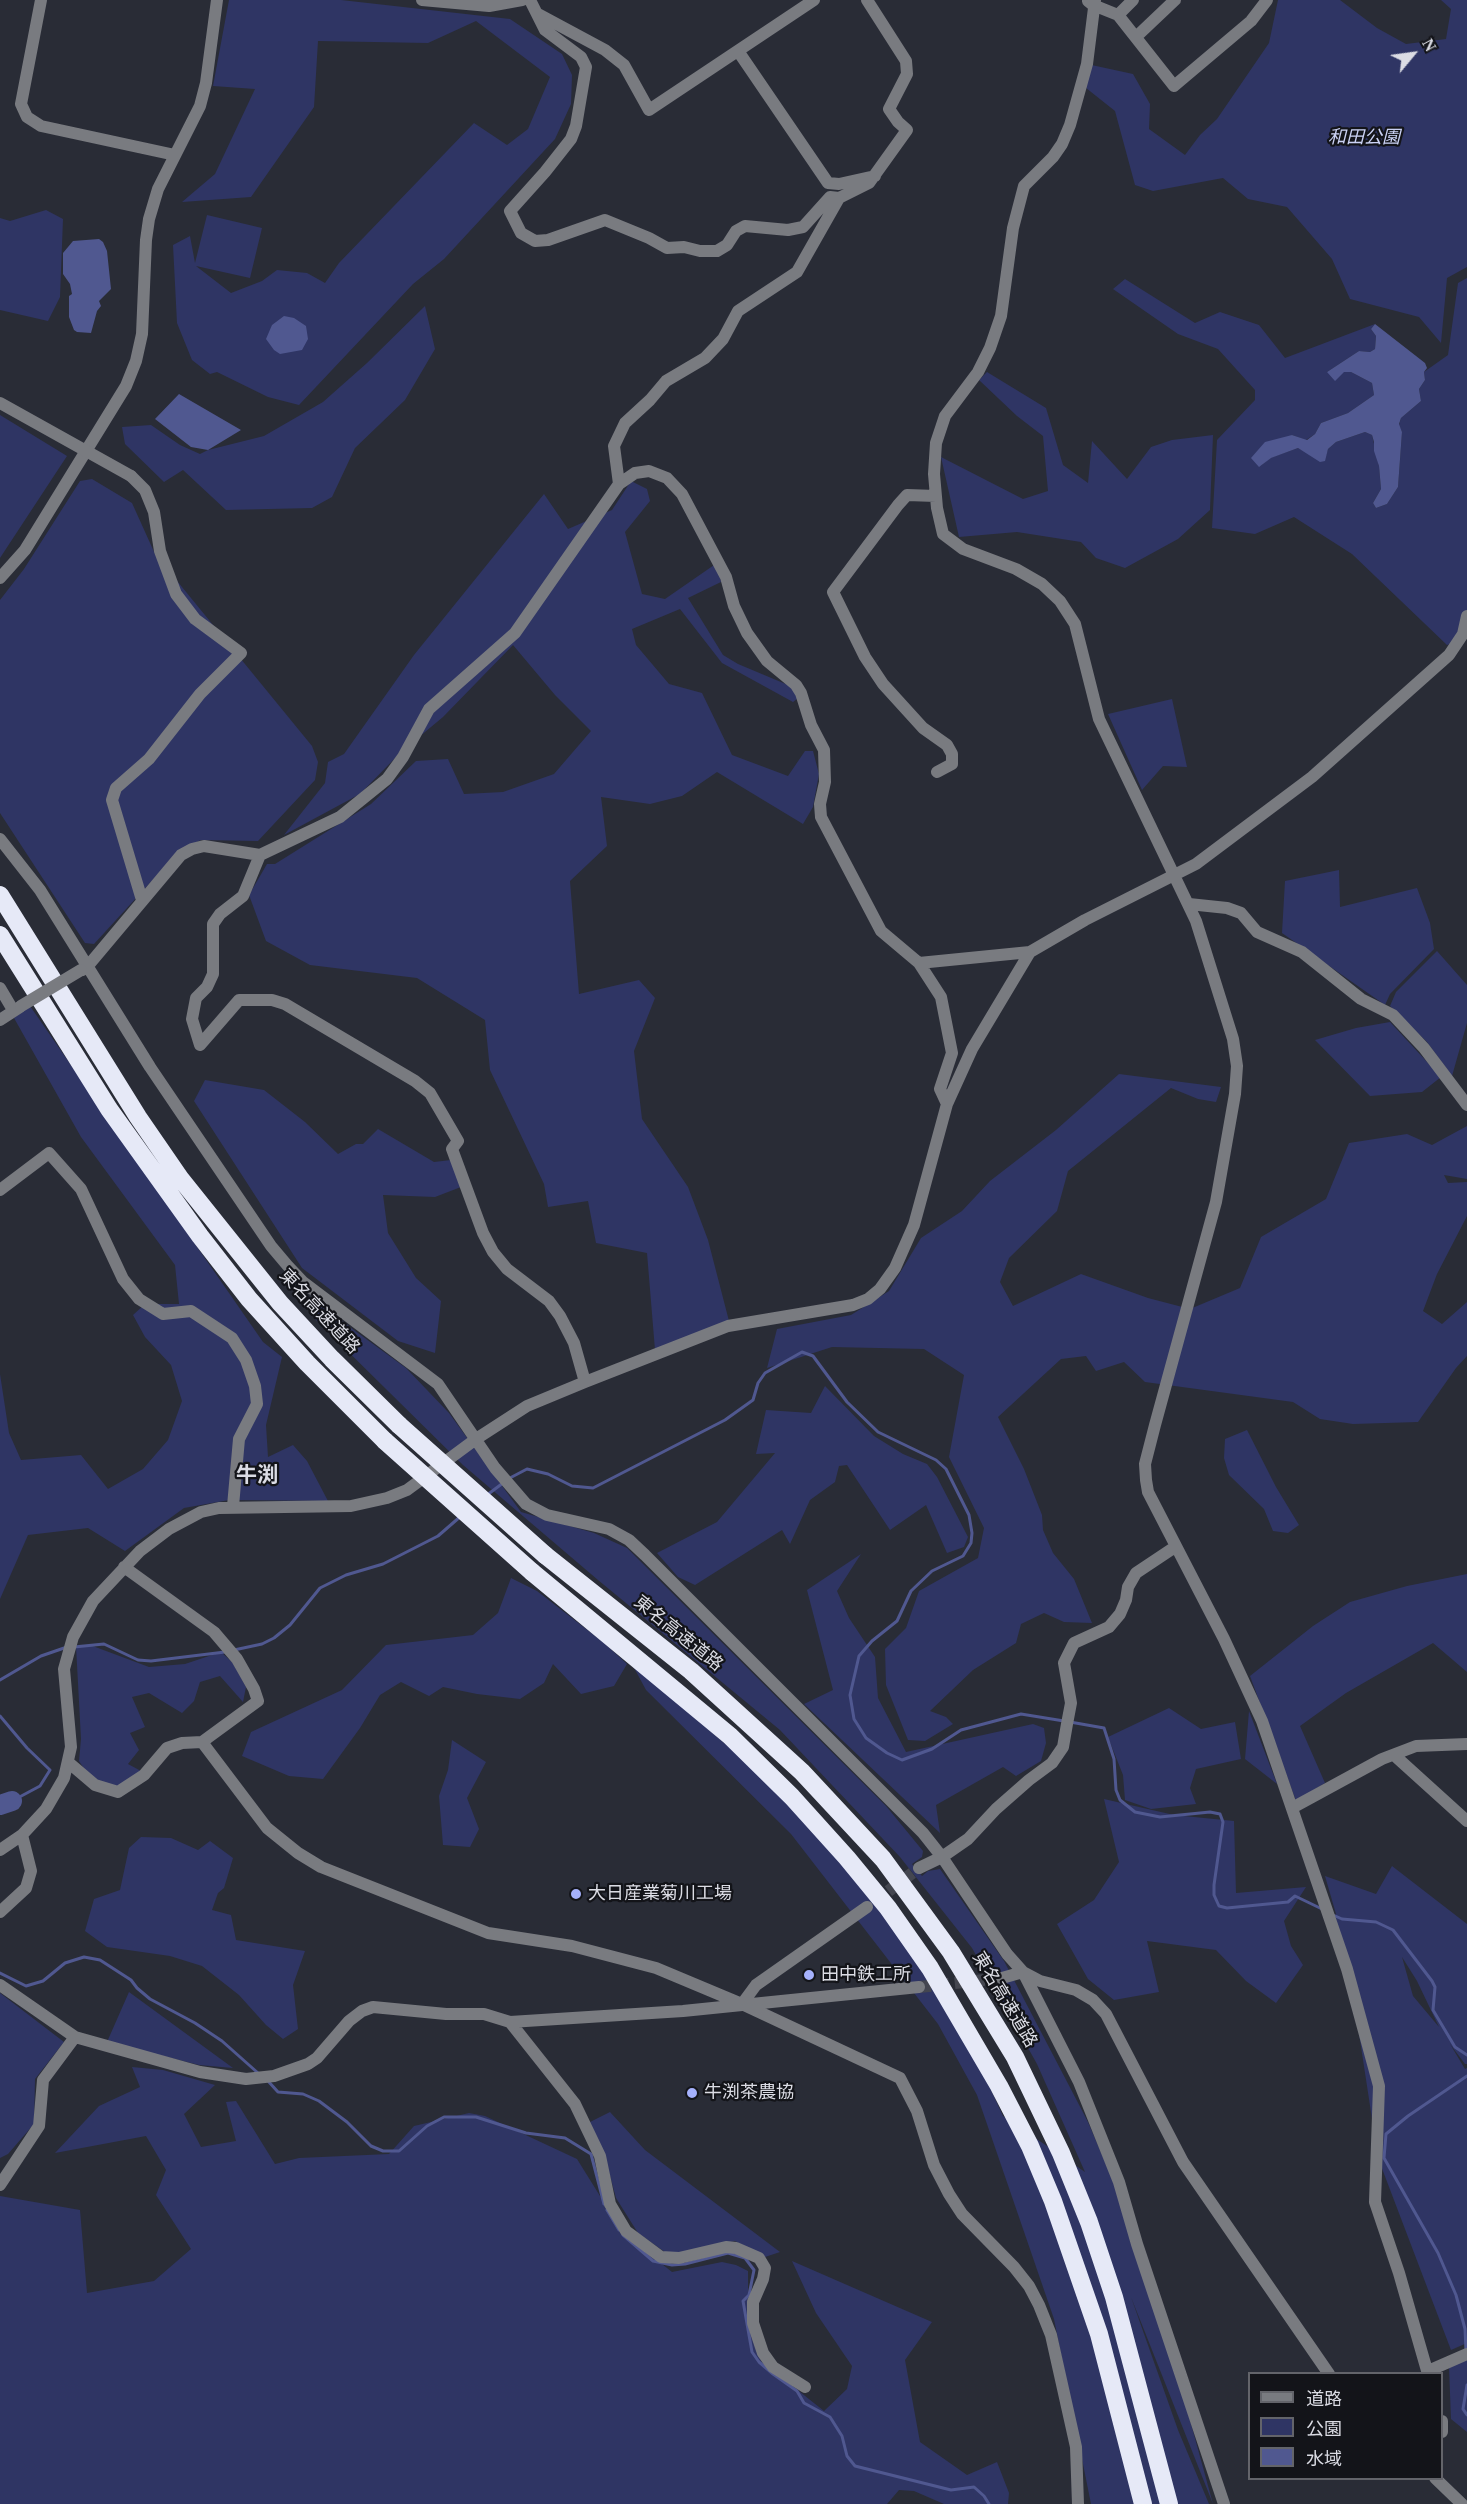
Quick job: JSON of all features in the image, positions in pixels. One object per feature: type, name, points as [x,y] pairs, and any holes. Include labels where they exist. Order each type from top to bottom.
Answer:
[{"type":"highway","name":"東名高速道路","points":[[0,895],[138,1117],[180,1178],[280,1303],[332,1359],[399,1425],[545,1555],[691,1671],[802,1772],[883,1859],[951,1952],[1015,2057],[1061,2153],[1089,2222],[1114,2297],[1168,2504]]},
{"type":"highway","points":[[0,935],[109,1108],[200,1236],[249,1299],[300,1355],[385,1441],[532,1572],[722,1729],[792,1797],[867,1883],[930,1968],[967,2027],[999,2086],[1030,2146],[1053,2201],[1099,2334],[1143,2504]]},
{"type":"street","points":[[41,0],[21,104],[27,117],[41,126],[175,155]]},
{"type":"street","points":[[0,578],[25,550],[126,386],[136,362],[142,334],[149,219],[158,189],[189,132],[200,106],[206,83],[217,0]]},
{"type":"street","points":[[422,0],[489,6],[522,0]]},
{"type":"street","points":[[530,0],[545,30],[581,57],[586,67],[576,126],[571,140],[510,211],[521,233],[535,241],[548,240],[605,220],[667,248],[684,247],[700,251],[717,250],[727,245],[736,231],[745,226],[788,230],[803,227],[830,197],[839,198],[869,183],[877,175],[907,130],[889,109],[907,75],[906,62],[867,0]]},
{"type":"street","points":[[538,14],[605,50],[624,65],[649,110],[814,0]]},
{"type":"street","points":[[1118,15],[1133,0]]},
{"type":"street","points":[[1137,36],[1175,0]]},
{"type":"street","points":[[1262,2],[1251,21],[1174,86],[1137,36],[1118,15],[1092,2],[1087,64],[1070,125],[1062,144],[1053,157],[1024,186],[1018,204],[1001,316],[990,348],[978,372],[945,416],[939,434],[934,474],[943,534],[963,549],[1016,568],[1042,584],[1060,602],[1075,624],[1099,719],[1189,904],[1227,1017],[1237,1066],[1235,1094],[1216,1202],[1145,1464],[1148,1492],[1224,1639],[1262,1721],[1347,1969],[1379,2086],[1375,2202],[1400,2273],[1428,2372],[1467,2354]]},
{"type":"street","points":[[738,51],[828,183],[839,184],[877,175]]},
{"type":"street","points":[[619,484],[614,446],[625,423],[650,400],[666,381],[705,358],[723,339],[738,311],[797,272],[839,198]]},
{"type":"street","points":[[0,403],[130,476],[145,490],[154,512],[160,551],[176,594],[195,619],[241,653],[200,694],[149,759],[116,788],[112,800],[142,900]]},
{"type":"street","points":[[0,1020],[84,968],[181,855],[204,846],[260,855],[340,817],[387,779],[404,757],[429,709],[515,633],[619,484],[635,473],[649,471],[667,478],[682,494],[726,577],[734,606],[747,633],[767,661],[796,685],[801,693],[811,725],[824,750],[825,782],[819,804],[821,817],[881,931],[920,963],[940,997],[952,1053],[940,1089],[948,1104]]},
{"type":"street","points":[[936,496],[907,495],[832,592],[865,657],[883,684],[923,728],[947,745],[952,754],[952,764],[937,772]]},
{"type":"street","points":[[920,963],[1030,952],[1085,920],[1196,864],[1312,777],[1441,663],[1462,643],[1467,616]]},
{"type":"street","points":[[0,839],[40,890],[84,968],[271,1246],[287,1265],[303,1282],[438,1384],[495,1468],[526,1504],[547,1515],[609,1529],[628,1540],[645,1555],[896,1804],[942,1857],[1008,1954],[1023,1972],[1060,2043],[1107,2148],[1174,2359],[1224,2504]]},
{"type":"street","points":[[260,855],[243,896],[220,914],[213,924],[213,974],[207,987],[196,998],[192,1019],[200,1045],[239,1000],[272,1000],[285,1004],[415,1081],[430,1093],[458,1141],[452,1149],[493,1252],[507,1269],[549,1301],[574,1343],[585,1382]]},
{"type":"street","points":[[1189,904],[1227,908],[1241,913],[1257,932],[1302,952],[1361,999],[1393,1015],[1424,1048],[1467,1105]]},
{"type":"street","points":[[0,1850],[22,1835],[46,1809],[64,1778],[69,1762],[70,1747],[64,1670],[73,1636],[93,1600],[140,1551],[169,1529],[201,1512],[233,1506],[351,1506],[371,1503],[407,1490],[476,1438],[527,1406],[728,1326],[853,1305],[867,1299],[880,1289],[895,1268],[914,1225],[948,1104],[972,1049],[1030,952]]},
{"type":"street","points":[[0,988],[17,1008]]},
{"type":"street","points":[[0,1190],[49,1153],[81,1189],[123,1280],[139,1299],[163,1314],[191,1311],[232,1338],[246,1360],[255,1386],[257,1404],[238,1439],[233,1506]]},
{"type":"street","points":[[919,1868],[942,1857],[968,1839],[1005,1801],[1052,1763],[1063,1747],[1071,1703],[1064,1663],[1074,1643],[1109,1626],[1120,1614],[1128,1587],[1136,1573],[1175,1547]]},
{"type":"street","points":[[69,1762],[95,1785],[118,1792],[144,1775],[167,1748],[182,1743],[202,1742],[258,1701],[237,1659],[214,1632],[124,1567]]},
{"type":"street","points":[[202,1742],[267,1828],[298,1853],[321,1867],[488,1934],[572,1947],[656,1968],[742,2004],[900,2078],[917,2111],[931,2156],[949,2194],[962,2214],[1014,2267],[1029,2286],[1039,2305],[1051,2336],[1076,2447],[1078,2504]]},
{"type":"street","points":[[1292,1808],[1416,1746],[1467,1744]]},
{"type":"street","points":[[1394,1755],[1467,1821]]},
{"type":"street","points":[[0,1912],[26,1888],[31,1871],[22,1835]]},
{"type":"street","points":[[742,2004],[756,1985],[867,1907]]},
{"type":"street","points":[[1002,1978],[1023,1972],[1040,1981],[1076,1990],[1093,2000],[1106,2014],[1183,2162],[1328,2372]]},
{"type":"street","points":[[0,1985],[75,2037],[200,2072],[246,2079],[274,2076],[309,2064],[349,2021],[362,2011],[373,2007],[446,2014],[484,2014],[510,2022],[683,2011],[919,1987]]},
{"type":"street","points":[[510,2022],[575,2104],[600,2156],[610,2204],[626,2231],[661,2257],[679,2258],[726,2247],[736,2248],[759,2258],[765,2268],[753,2302],[753,2323],[763,2353],[773,2367],[805,2387]]},
{"type":"street","points":[[0,2185],[39,2126],[43,2080],[75,2037]]},
{"type":"street","points":[[1437,2480],[1461,2504]]},
{"type":"green space","points":[[229,0],[341,0],[510,19],[562,54],[572,75],[571,104],[555,139],[444,259],[413,284],[299,405],[268,397],[217,372],[210,374],[192,360],[177,323],[173,245],[190,236],[195,263],[207,215],[262,228],[250,278],[196,266],[231,293],[262,281],[277,270],[307,273],[325,283],[339,263],[474,123],[507,145],[528,129],[550,77],[476,21],[428,43],[318,41],[314,107],[251,197],[182,202],[215,174],[255,89],[213,86]]},
{"type":"green space","name":"和田公園","points":[[1278,0],[1340,0],[1377,28],[1406,44],[1446,39],[1451,9],[1441,0],[1467,0],[1467,267],[1447,278],[1441,343],[1419,317],[1350,299],[1332,259],[1287,207],[1248,199],[1223,178],[1153,191],[1135,185],[1115,111],[1081,84],[1087,64],[1133,74],[1150,104],[1149,129],[1185,155],[1200,135],[1217,119],[1269,43]]},
{"type":"green space","points":[[46,210],[63,219],[60,297],[48,321],[0,310],[0,218],[10,221]]},
{"type":"green space","points":[[1467,278],[1467,638],[1447,645],[1352,554],[1294,517],[1255,534],[1212,528],[1217,440],[1255,400],[1255,390],[1218,349],[1178,334],[1113,289],[1125,279],[1195,323],[1220,312],[1259,325],[1285,358],[1375,324],[1371,329],[1376,336],[1375,349],[1370,352],[1359,351],[1327,372],[1351,372],[1372,383],[1374,395],[1348,413],[1321,423],[1315,434],[1306,440],[1292,435],[1259,467],[1270,458],[1298,448],[1324,461],[1328,449],[1336,442],[1365,432],[1372,435],[1379,466],[1381,489],[1373,503],[1376,508],[1387,504],[1398,487],[1401,418],[1421,401],[1419,389],[1425,380],[1424,372],[1448,355],[1458,283]]},
{"type":"green space","points":[[425,306],[435,349],[405,400],[355,448],[332,497],[312,508],[226,510],[183,470],[164,482],[125,444],[122,427],[151,425],[180,445],[200,454],[264,436],[323,402]]},
{"type":"green space","points":[[987,372],[1046,408],[1063,465],[1088,483],[1092,441],[1127,479],[1151,447],[1172,440],[1213,435],[1210,510],[1178,539],[1125,568],[1096,558],[1081,542],[1017,532],[959,537],[941,457],[1023,499],[1048,491],[1043,436],[1017,416],[979,380]]},
{"type":"green space","points":[[0,415],[67,456],[0,558]]},
{"type":"green space","points":[[92,479],[132,503],[155,554],[312,746],[318,762],[315,780],[258,841],[201,840],[181,849],[94,944],[85,943],[0,813],[0,600],[24,569],[80,481]]},
{"type":"green space","points":[[631,481],[647,489],[650,501],[625,532],[642,594],[665,599],[717,563],[721,582],[688,598],[723,655],[738,664],[788,685],[802,695],[793,702],[722,663],[680,609],[632,629],[636,645],[669,684],[702,693],[732,755],[788,776],[805,751],[813,751],[819,774],[813,807],[803,824],[717,772],[682,796],[650,804],[601,797],[607,846],[570,881],[579,994],[639,980],[655,998],[634,1051],[642,1119],[688,1187],[708,1240],[729,1321],[655,1350],[647,1253],[596,1243],[588,1201],[548,1207],[544,1184],[490,1070],[485,1020],[417,978],[310,965],[266,941],[249,895],[267,864],[275,864],[371,804],[416,761],[448,759],[464,794],[503,792],[554,774],[591,731],[555,695],[513,645],[443,717],[401,752],[360,794],[284,835],[325,783],[328,762],[344,754],[414,655],[544,494],[568,529],[612,510]]},
{"type":"green space","points":[[1172,699],[1187,767],[1163,766],[1142,790],[1108,714]]},
{"type":"green space","points":[[1339,870],[1340,907],[1417,888],[1430,923],[1434,949],[1390,994],[1385,1005],[1282,933],[1285,881]]},
{"type":"green space","points":[[1437,951],[1467,985],[1467,1023],[1452,1076],[1427,1042],[1390,1006],[1396,992]]},
{"type":"green space","points":[[30,1006],[263,1342],[282,1357],[266,1425],[268,1457],[293,1445],[307,1461],[328,1501],[229,1500],[184,1508],[125,1551],[88,1528],[28,1535],[0,1599],[0,1374],[9,1433],[21,1460],[81,1455],[108,1489],[143,1469],[168,1440],[182,1401],[171,1365],[145,1337],[133,1315],[145,1304],[179,1304],[175,1265],[81,1137],[14,1018]]},
{"type":"green space","points":[[1390,1022],[1441,1077],[1422,1092],[1370,1096],[1315,1040],[1356,1028]]},
{"type":"green space","points":[[1119,1074],[1221,1087],[1216,1102],[1198,1099],[1171,1088],[1068,1171],[1057,1211],[1009,1258],[1000,1282],[1013,1306],[1081,1274],[1148,1298],[1190,1309],[1240,1288],[1261,1237],[1326,1199],[1349,1143],[1407,1134],[1432,1145],[1467,1126],[1467,1179],[1444,1175],[1448,1183],[1467,1182],[1467,1216],[1437,1274],[1423,1311],[1442,1324],[1467,1302],[1467,1356],[1418,1422],[1353,1424],[1320,1419],[1293,1402],[1145,1382],[1124,1362],[1096,1371],[1086,1356],[1061,1359],[998,1417],[1024,1469],[1042,1515],[1043,1530],[1053,1553],[1074,1579],[1092,1623],[1064,1622],[1044,1613],[1021,1624],[1016,1643],[973,1670],[930,1711],[946,1717],[953,1724],[925,1741],[908,1740],[886,1685],[885,1649],[906,1628],[919,1591],[978,1558],[984,1528],[949,1457],[964,1375],[924,1349],[832,1347],[767,1368],[777,1329],[851,1315],[889,1291],[921,1238],[962,1211],[990,1181],[1056,1130]]},
{"type":"green space","points":[[205,1080],[264,1090],[305,1122],[338,1154],[356,1144],[363,1144],[378,1129],[434,1162],[451,1160],[461,1187],[435,1197],[383,1195],[388,1233],[416,1278],[441,1301],[435,1353],[398,1341],[302,1268],[194,1101]]},
{"type":"green space","points":[[303,1293],[406,1368],[449,1413],[521,1512],[594,1533],[627,1548],[886,1806],[923,1851],[922,1857],[912,1864],[922,1876],[928,1871],[940,1869],[1004,1961],[1088,2122],[1131,2223],[1165,2329],[1213,2504],[1131,2297],[1178,2430],[1209,2504],[1091,2504],[1054,2319],[977,2095],[938,2024],[791,1834],[646,1690],[632,1664],[751,1766],[856,1878],[962,2027],[1003,2116],[1085,2172],[1037,2064],[972,1948],[900,1857],[780,1730],[463,1465],[314,1318]]},
{"type":"green space","points":[[825,1386],[874,1436],[903,1454],[927,1464],[937,1477],[968,1537],[964,1547],[947,1553],[926,1505],[890,1530],[847,1465],[839,1466],[835,1482],[810,1500],[790,1544],[782,1530],[695,1585],[678,1577],[657,1553],[717,1522],[775,1453],[756,1454],[766,1410],[811,1413]]},
{"type":"green space","points":[[1247,1430],[1276,1487],[1299,1525],[1288,1533],[1273,1531],[1264,1509],[1229,1475],[1224,1458],[1225,1439]]},
{"type":"green space","points":[[861,1554],[837,1591],[849,1618],[875,1657],[878,1698],[906,1752],[1033,1724],[1044,1728],[1046,1743],[1041,1761],[1016,1776],[1003,1767],[936,1805],[940,1833],[804,1704],[833,1690],[807,1590]]},
{"type":"green space","points":[[1467,1574],[1467,1672],[1433,1643],[1346,1693],[1300,1726],[1325,1783],[1296,1801],[1250,1676],[1313,1626],[1350,1602],[1407,1586]]},
{"type":"green space","points":[[511,1578],[537,1591],[603,1642],[627,1664],[614,1686],[581,1694],[553,1664],[544,1683],[520,1699],[443,1687],[429,1696],[401,1682],[380,1695],[360,1728],[323,1779],[289,1776],[242,1756],[251,1732],[342,1690],[386,1645],[473,1635],[498,1613]]},
{"type":"green space","points":[[90,1645],[149,1667],[185,1664],[221,1652],[233,1663],[246,1687],[243,1702],[220,1676],[200,1682],[194,1701],[182,1713],[149,1693],[132,1697],[145,1727],[130,1733],[139,1750],[128,1764],[141,1771],[137,1782],[109,1788],[89,1776],[79,1761],[81,1739],[76,1646]]},
{"type":"green space","points":[[1169,1708],[1201,1729],[1235,1722],[1241,1759],[1196,1769],[1190,1788],[1196,1804],[1151,1809],[1125,1800],[1123,1775],[1108,1737]]},
{"type":"green space","points":[[1249,1711],[1277,1784],[1245,1759]]},
{"type":"green space","points":[[452,1740],[486,1762],[467,1798],[479,1829],[470,1847],[443,1845],[439,1796],[448,1770]]},
{"type":"green space","points":[[1104,1799],[1174,1815],[1234,1821],[1236,1893],[1306,1887],[1284,1921],[1291,1946],[1303,1965],[1276,2003],[1246,1981],[1216,1950],[1147,1941],[1159,1992],[1114,2000],[1088,1979],[1057,1924],[1094,1900],[1119,1862]]},
{"type":"green space","points":[[141,1837],[171,1838],[198,1850],[210,1841],[233,1858],[224,1888],[218,1893],[212,1910],[231,1915],[236,1940],[305,1951],[293,1985],[298,2029],[283,2039],[266,2025],[239,1995],[202,1966],[170,1956],[107,1947],[85,1931],[94,1899],[120,1890],[129,1848]]},
{"type":"green space","points":[[1392,1866],[1467,1924],[1467,2064],[1450,2044],[1465,2069],[1467,2068],[1467,2343],[1451,2350],[1378,2158],[1347,1955],[1336,1923],[1336,1914],[1325,1876],[1376,1894]],"holes":[[[1402,1957],[1417,1981],[1439,2027],[1413,1996]]]},
{"type":"green space","points":[[129,1992],[233,2068],[199,2065],[107,2042]]},
{"type":"green space","points":[[0,1993],[64,2042],[35,2079],[34,2124],[8,2154],[0,2158]]},
{"type":"green space","points":[[132,2067],[163,2070],[215,2085],[184,2114],[201,2147],[236,2141],[226,2102],[236,2101],[275,2164],[299,2158],[389,2154],[414,2126],[469,2113],[485,2116],[577,2159],[623,2233],[672,2272],[722,2262],[748,2271],[748,2320],[761,2361],[824,2411],[847,2389],[852,2366],[816,2313],[792,2261],[932,2322],[905,2360],[920,2442],[967,2475],[997,2462],[1009,2493],[1008,2504],[944,2504],[914,2491],[899,2490],[887,2504],[0,2504],[0,2196],[80,2210],[87,2293],[154,2281],[191,2249],[156,2195],[166,2170],[146,2136],[55,2153],[99,2106],[140,2087]]},
{"type":"green space","points":[[610,2112],[645,2150],[780,2252],[765,2257],[735,2241],[669,2255],[638,2233],[616,2198],[606,2161],[588,2123]]},
{"type":"green space","points":[[1467,2360],[1467,2432],[1451,2419],[1449,2367]]},
{"type":"water","points":[[99,239],[107,251],[111,289],[99,301],[101,306],[97,311],[91,333],[77,332],[69,317],[69,296],[72,294],[70,284],[63,274],[63,253],[73,241]]},
{"type":"water","points":[[284,316],[294,318],[306,326],[308,339],[302,350],[280,354],[266,339],[272,325]]},
{"type":"water","points":[[1375,324],[1425,363],[1427,368],[1424,372],[1425,380],[1419,389],[1421,401],[1401,418],[1399,424],[1402,432],[1398,487],[1387,504],[1376,508],[1373,503],[1381,489],[1379,466],[1372,435],[1365,432],[1336,442],[1328,449],[1325,461],[1320,462],[1298,448],[1271,458],[1259,467],[1251,458],[1265,442],[1292,435],[1307,440],[1315,434],[1321,423],[1348,413],[1374,395],[1372,383],[1351,372],[1344,372],[1335,381],[1327,372],[1359,351],[1370,352],[1375,349],[1376,336],[1371,329]]},
{"type":"water","points":[[179,394],[241,430],[208,450],[191,447],[155,419]]},
{"type":"waterway","points":[[508,1479],[527,1469],[548,1474],[572,1486],[593,1488],[725,1420],[753,1400],[758,1383],[765,1373],[802,1352],[813,1356],[847,1402],[878,1432],[936,1460],[946,1469],[969,1515],[972,1533],[971,1543],[963,1556],[932,1571],[911,1591],[897,1621],[872,1641],[859,1656],[850,1695],[854,1719],[866,1738],[887,1753],[902,1760],[932,1749],[961,1730],[1021,1714],[1064,1721]]},
{"type":"waterway","points":[[487,1495],[503,1483]]},
{"type":"waterway","points":[[234,1650],[262,1644],[274,1638],[290,1625],[320,1588],[346,1575],[383,1564],[438,1536],[461,1516]]},
{"type":"waterway","points":[[74,1647],[104,1644],[138,1660],[151,1661],[225,1652]]},
{"type":"waterway","points":[[0,1680],[41,1656],[67,1647]]},
{"type":"waterway","points":[[0,1716],[27,1748],[50,1770],[40,1786],[12,1801]]},
{"type":"waterway","points":[[1070,1722],[1104,1728],[1114,1759],[1116,1790],[1120,1800],[1135,1812],[1160,1817],[1210,1812],[1220,1814],[1223,1822],[1214,1885],[1214,1895],[1219,1906],[1227,1908],[1288,1902],[1295,1896],[1322,1909]]},
{"type":"waterway","points":[[0,1805],[12,1801]]},
{"type":"waterway","points":[[1333,1915],[1342,1919],[1376,1922],[1393,1930],[1432,1981],[1435,1987],[1433,2010],[1455,2047],[1467,2055]]},
{"type":"waterway","points":[[0,1973],[26,1986],[43,1981],[65,1963],[84,1957],[100,1960],[131,1980],[150,1999],[195,2023],[222,2041],[258,2073]]},
{"type":"waterway","points":[[1466,2351],[1465,2329],[1456,2295],[1438,2253],[1384,2158],[1386,2134],[1408,2116],[1467,2076]]},
{"type":"waterway","points":[[268,2081],[278,2092],[303,2094],[319,2101],[347,2122],[371,2146],[383,2151],[399,2151],[427,2126],[444,2117],[476,2117],[526,2133],[565,2138],[591,2154],[604,2204]]},
{"type":"waterway","points":[[607,2210],[619,2230]]},
{"type":"waterway","points":[[623,2235],[653,2261],[672,2265],[728,2253],[745,2258],[754,2270],[749,2295],[743,2301],[752,2352],[759,2362],[797,2391],[804,2403],[830,2417],[842,2436],[847,2456],[855,2466],[951,2490],[974,2487],[989,2504]]},
{"type":"waterway","points":[[1467,2385],[1463,2409],[1467,2415]]},
{"type":"tunnel","points":[[874,1902],[919,1868]]},
{"type":"tunnel","points":[[919,1987],[1002,1978]]},
{"type":"place","name":"大日産業菊川工場","points":[[576,1894]]},
{"type":"place","name":"田中鉄工所","points":[[809,1975]]},
{"type":"place","name":"牛渕茶農協","points":[[692,2093]]},
{"type":"district","name":"牛渕","points":[[257,1477]]}]
